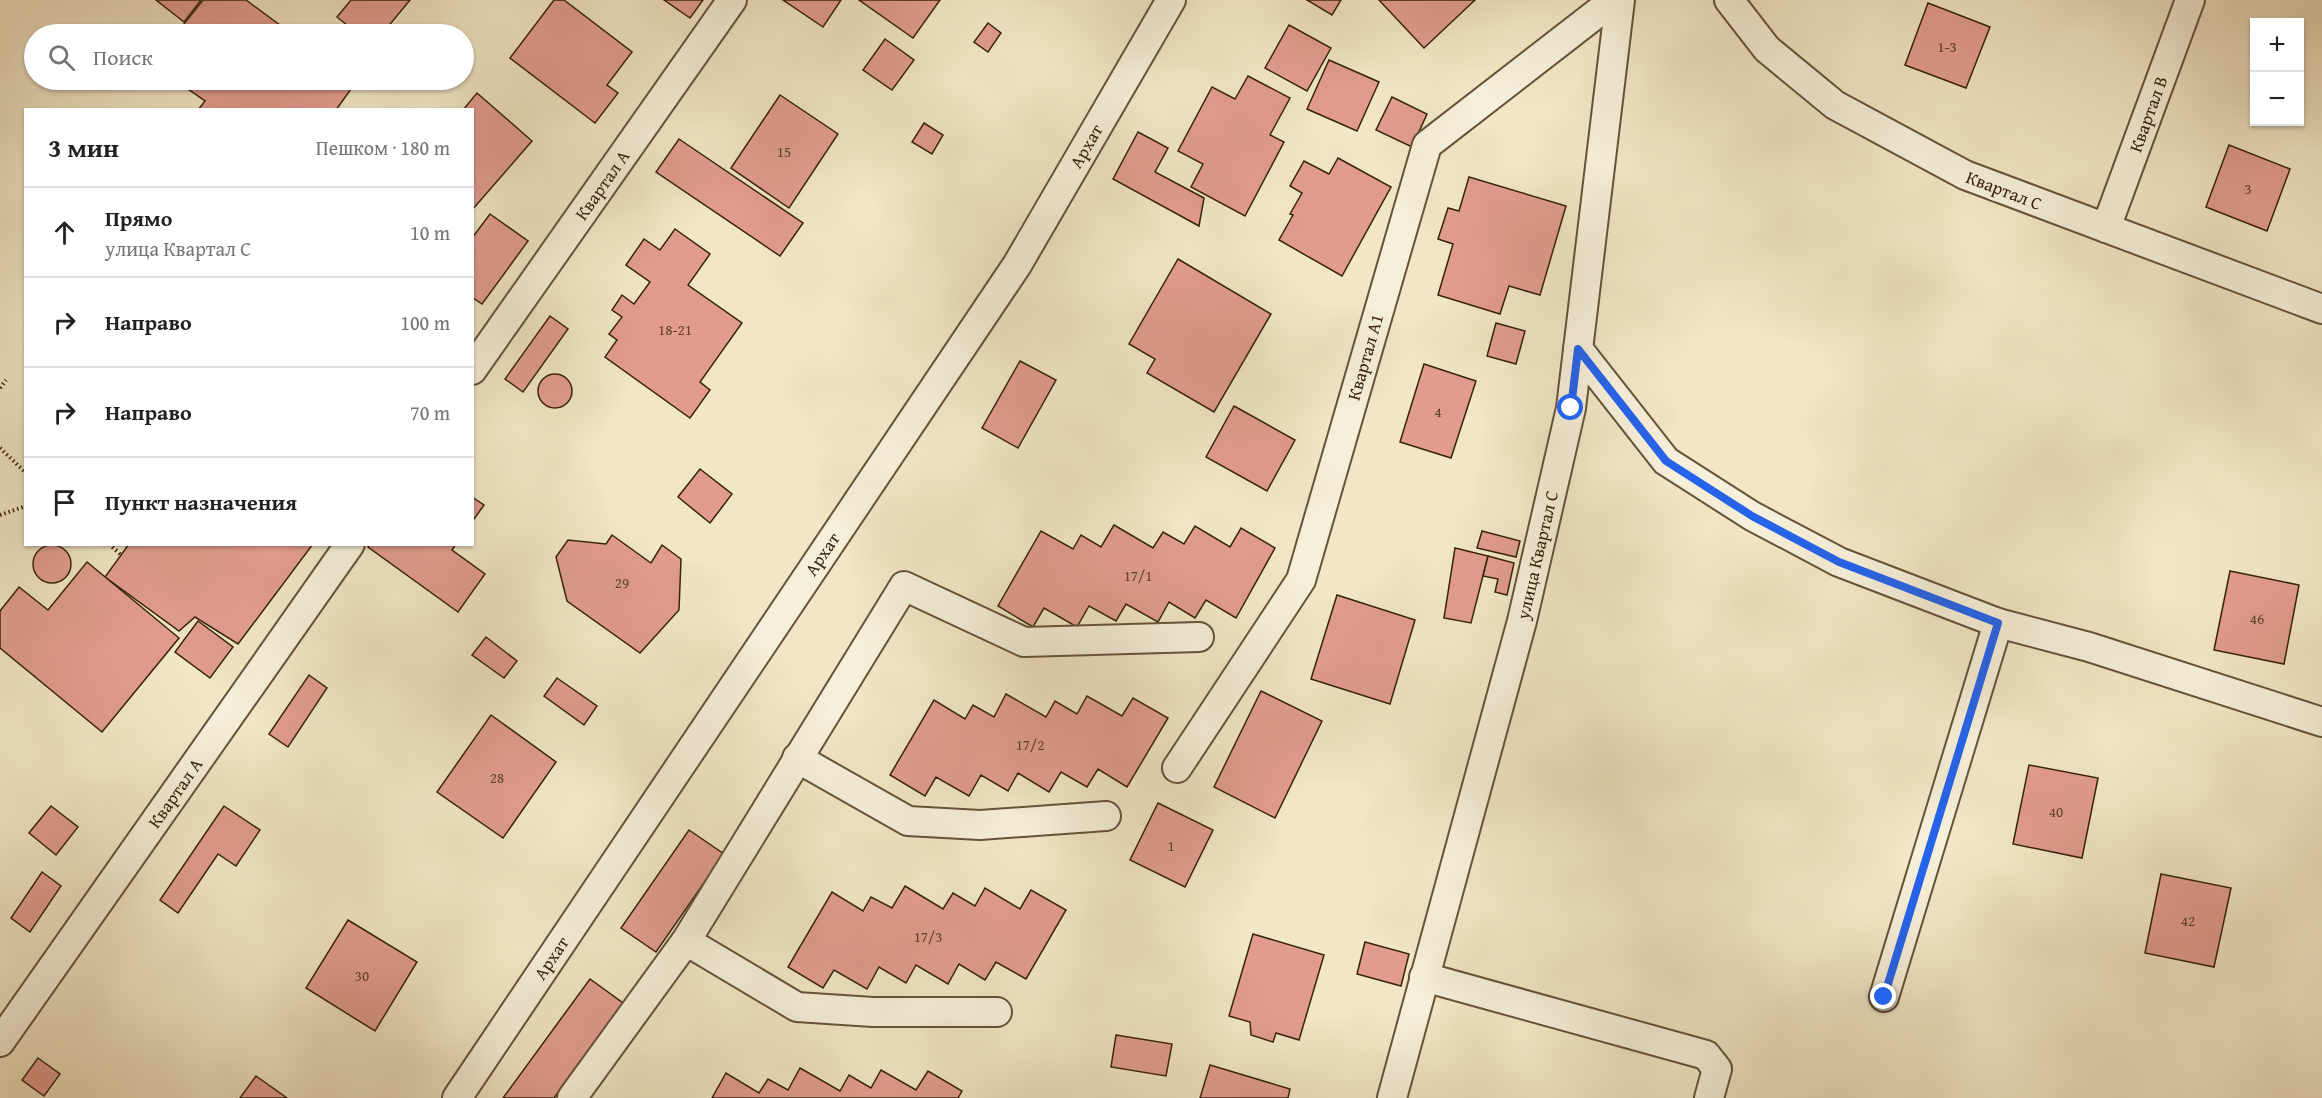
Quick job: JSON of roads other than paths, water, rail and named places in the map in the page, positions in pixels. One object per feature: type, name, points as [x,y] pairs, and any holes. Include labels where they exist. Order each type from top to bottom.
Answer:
[{"type":"street","name":"Квартал А","points":[[474,367],[732,0]]},
{"type":"street","name":"Архат","points":[[457,1098],[1017,265],[1171,0]]},
{"type":"street","name":"Квартал А1","points":[[1177,768],[1301,580],[1427,145],[1614,0]]},
{"type":"street","name":"улица Квартал С","points":[[1392,1098],[1522,621],[1571,408],[1620,0]]},
{"type":"street","name":"Квартал С","points":[[1729,0],[1767,49],[1834,105],[1965,175],[2322,309]]},
{"type":"street","name":"Квартал В","points":[[2106,228],[2190,0]]},
{"type":"street","points":[[1578,349],[1666,461],[1752,516],[1839,562],[1998,623],[2090,647],[2322,722]]},
{"type":"street","name":"Квартал А","points":[[0,1042],[349,546]]},
{"type":"street","points":[[572,1098],[686,941],[904,586],[1024,642],[1199,637]]},
{"type":"street","points":[[1884,997],[1998,623]]},
{"type":"street","points":[[797,758],[908,821],[980,825],[1106,816]]},
{"type":"street","points":[[686,941],[797,1007],[873,1011],[997,1012]]},
{"type":"street","points":[[1424,977],[1706,1055],[1717,1069],[1709,1098]]}]
